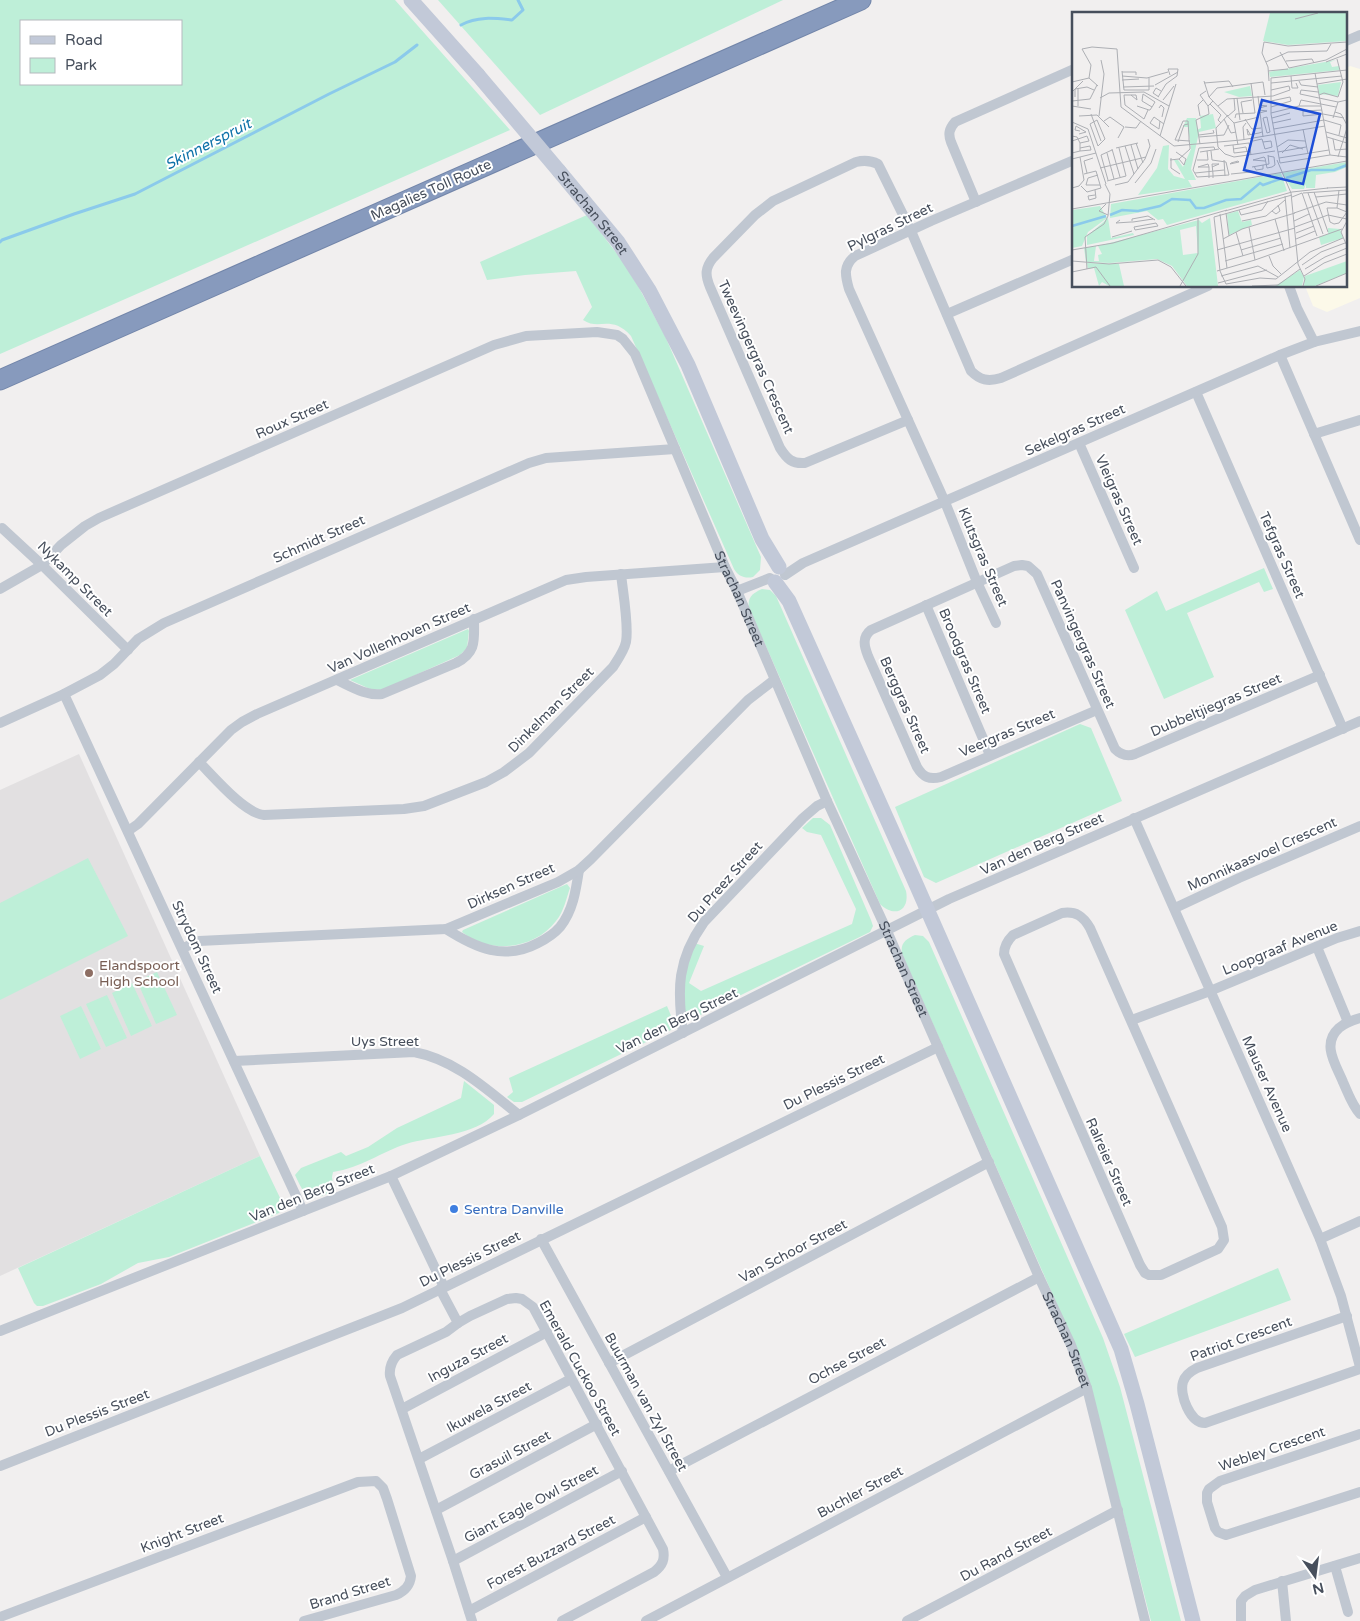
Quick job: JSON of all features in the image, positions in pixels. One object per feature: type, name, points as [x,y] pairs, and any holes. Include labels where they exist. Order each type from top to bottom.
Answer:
[{"type":"highway","name":"Magalies Toll Route","points":[[0,367],[558,122],[830,0]]},
{"type":"highway","name":"Magalies Toll Route","points":[[0,380],[861,0]]},
{"type":"street","name":"Strachan Street","points":[[411,0],[478,76],[618,242],[633,263],[661,312],[688,365],[789,601],[1121,1349],[1193,1621]]},
{"type":"street","points":[[1348,40],[1360,36]]},
{"type":"street","points":[[976,202],[949,137],[951,127],[955,122],[1072,70]]},
{"type":"street","name":"Tweevingergras Crescent","points":[[908,420],[811,461],[798,464],[791,462],[780,448],[710,287],[706,272],[708,264],[713,258],[755,215],[773,201],[864,160],[878,164],[911,231]]},
{"type":"street","name":"Pylgras Street","points":[[945,502],[849,289],[845,273],[850,261],[856,256],[1072,161]]},
{"type":"street","points":[[911,231],[971,371],[982,379],[995,380],[1203,288]]},
{"type":"street","points":[[947,314],[1072,259]]},
{"type":"street","points":[[1290,288],[1297,308],[1314,342]]},
{"type":"street","name":"Sekelgras Street","points":[[736,590],[804,564],[1280,355],[1314,342],[1360,331]]},
{"type":"street","name":"Roux Street","points":[[0,589],[42,565],[60,545],[99,518],[494,345],[526,336],[543,334],[597,332],[617,335]]},
{"type":"street","name":"Strachan Street","points":[[617,335],[623,339],[635,354],[827,801],[1071,1344],[1087,1388],[1145,1621]]},
{"type":"street","points":[[1280,355],[1360,540]]},
{"type":"street","name":"Tefgras Street","points":[[1196,392],[1343,729]]},
{"type":"street","points":[[1314,434],[1360,420]]},
{"type":"street","name":"Vleigras Street","points":[[1079,442],[1134,568]]},
{"type":"street","name":"Schmidt Street","points":[[0,723],[64,694],[100,675],[144,635],[180,615],[535,460],[572,455],[675,449]]},
{"type":"street","name":"Klutsgras Street","points":[[945,502],[977,582],[996,623]]},
{"type":"street","name":"Nykamp Street","points":[[2,528],[128,650]]},
{"type":"street","name":"Panvingergras Street","points":[[977,582],[1014,566],[1022,565],[1033,569],[1037,574],[1096,710],[1115,749],[1123,755]]},
{"type":"street","name":"Van Vollenhoven Street","points":[[128,831],[138,824],[199,762],[242,722],[256,714],[566,580],[586,576],[725,567]]},
{"type":"street","name":"Dinkelman Street","points":[[199,762],[245,807],[255,814],[264,815],[404,810],[424,806],[486,782],[504,772],[529,753],[613,667],[622,654],[626,642],[626,631],[621,574]]},
{"type":"street","points":[[926,605],[977,582]]},
{"type":"street","name":"Berggras Street","points":[[926,605],[871,630],[864,640],[868,656],[917,767],[927,778]]},
{"type":"street","name":"Broodgras Street","points":[[926,605],[990,756]]},
{"type":"street","points":[[337,680],[364,693],[382,694],[456,663],[464,659],[472,650],[474,619]]},
{"type":"street","name":"Dubbeltjiegras Street","points":[[1123,755],[1135,754],[1320,675]]},
{"type":"street","name":"Dirksen Street","points":[[183,948],[199,941],[446,929],[558,882],[579,870],[591,859],[748,700],[774,680]]},
{"type":"street","name":"Strydom Street","points":[[64,694],[303,1211]]},
{"type":"street","name":"Veergras Street","points":[[927,778],[941,777],[1096,710]]},
{"type":"street","name":"Van den Berg Street","points":[[0,1331],[391,1176],[519,1115],[949,900],[1360,721]]},
{"type":"street","name":"Du Preez Street","points":[[683,1033],[678,997],[679,985],[683,965],[696,933],[704,922],[803,818],[817,806],[827,801]]},
{"type":"street","name":"Mauser Avenue","points":[[1134,818],[1320,1238],[1347,1316],[1360,1368]]},
{"type":"street","name":"Monnikaasvoel Crescent","points":[[1174,908],[1360,826]]},
{"type":"street","points":[[446,929],[466,941],[495,952],[513,952],[533,946],[553,934],[565,919],[572,903],[579,870]]},
{"type":"street","name":"Ralreier Street","points":[[1062,914],[1078,914],[1090,928],[1132,1020],[1224,1233],[1224,1240],[1218,1249],[1167,1273],[1154,1276],[1145,1273],[1140,1265],[1006,962],[1004,954],[1007,941],[1013,935],[1062,914]]},
{"type":"street","name":"Loopgraaf Avenue","points":[[1210,991],[1317,948],[1337,938],[1360,931]]},
{"type":"street","points":[[1317,948],[1348,1022]]},
{"type":"street","points":[[1132,1020],[1210,991]]},
{"type":"street","points":[[1360,1018],[1348,1022],[1330,1040],[1333,1059],[1360,1114]]},
{"type":"street","name":"Du Plessis Street","points":[[0,1466],[402,1308],[938,1047]]},
{"type":"street","name":"Uys Street","points":[[234,1061],[401,1052],[422,1053],[460,1069],[519,1115]]},
{"type":"street","name":"Van Schoor Street","points":[[609,1364],[989,1162]]},
{"type":"street","points":[[391,1176],[458,1322]]},
{"type":"street","points":[[1320,1238],[1360,1221]]},
{"type":"street","name":"Buurman van Zyl Street","points":[[542,1239],[727,1577]]},
{"type":"street","name":"Ochse Street","points":[[669,1471],[1039,1276]]},
{"type":"street","name":"Emerald Cuckoo Street","points":[[470,1616],[453,1560],[390,1376],[392,1361],[397,1355],[446,1332],[458,1322],[507,1299],[516,1298],[522,1299],[533,1307],[663,1549],[664,1561],[647,1576],[562,1621]]},
{"type":"street","name":"Patriot Crescent","points":[[1347,1316],[1197,1368],[1187,1374],[1183,1380],[1182,1391],[1189,1413],[1196,1421],[1205,1423],[1360,1368]]},
{"type":"street","name":"Inguza Street","points":[[402,1409],[547,1332]]},
{"type":"street","name":"Ikuwela Street","points":[[419,1459],[571,1379]]},
{"type":"street","name":"Buchler Street","points":[[646,1621],[1087,1388]]},
{"type":"street","name":"Grasuil Street","points":[[436,1510],[597,1424]]},
{"type":"street","name":"Webley Crescent","points":[[1360,1434],[1220,1481],[1209,1488],[1206,1498],[1215,1528],[1218,1532],[1226,1535],[1360,1492]]},
{"type":"street","name":"Giant Eagle Owl Street","points":[[453,1560],[622,1471]]},
{"type":"street","name":"Knight Street","points":[[0,1617],[358,1482],[376,1481]]},
{"type":"street","name":"Brand Street","points":[[304,1621],[396,1595],[407,1588],[411,1576],[388,1499],[383,1488],[376,1481]]},
{"type":"street","name":"Du Rand Street","points":[[908,1621],[1118,1510]]},
{"type":"street","name":"Forest Buzzard Street","points":[[470,1616],[646,1517]]},
{"type":"street","points":[[1241,1621],[1240,1606],[1245,1596],[1255,1590],[1360,1558]]},
{"type":"street","points":[[1335,1566],[1348,1612]]},
{"type":"street","points":[[1282,1581],[1286,1621]]},
{"type":"shaded area","points":[[1348,67],[1360,69],[1360,298],[1327,312],[1313,306],[1306,288],[1348,288]]},
{"type":"shaded area","name":"Elandspoort High School","points":[[79,754],[260,1156],[0,1276],[0,790]]},
{"type":"green space","points":[[0,0],[395,0],[510,130],[0,354]]},
{"type":"green space","points":[[438,0],[783,0],[540,115]]},
{"type":"green space","points":[[587,215],[621,259],[665,336],[761,557],[760,570],[753,577],[747,578],[742,576],[734,569],[631,336],[624,329],[611,324],[594,324],[583,320],[592,307],[576,271],[487,280],[480,262]]},
{"type":"green space","points":[[1264,568],[1273,589],[1264,592],[1259,582],[1187,613],[1214,677],[1164,699],[1125,610],[1157,591],[1166,611]]},
{"type":"green space","points":[[762,589],[770,590],[776,596],[906,891],[906,903],[900,910],[891,911],[880,904],[749,608],[751,596]]},
{"type":"green space","points":[[468,629],[467,648],[460,655],[382,690],[370,689],[350,680]]},
{"type":"green space","points":[[1080,724],[1091,728],[1122,801],[936,883],[924,877],[895,807]]},
{"type":"green space","points":[[813,818],[821,818],[830,825],[871,920],[873,926],[870,932],[690,1020],[685,1013],[682,993],[694,943],[704,946],[689,983],[701,991],[852,924],[856,909],[821,835],[807,832],[802,828]]},
{"type":"green space","points":[[88,858],[128,936],[0,1000],[0,903]]},
{"type":"green space","points":[[567,884],[570,888],[559,917],[547,930],[536,938],[512,946],[499,946],[486,944],[462,932],[463,930]]},
{"type":"green space","points":[[915,935],[923,936],[929,942],[1103,1338],[1120,1387],[1181,1621],[1151,1621],[1090,1386],[1075,1345],[902,954],[904,942]]},
{"type":"green space","points":[[157,972],[177,1015],[156,1024],[137,981]]},
{"type":"green space","points":[[132,983],[152,1026],[131,1036],[112,993]]},
{"type":"green space","points":[[107,995],[127,1038],[106,1047],[86,1004]]},
{"type":"green space","points":[[81,1006],[101,1049],[80,1059],[60,1016]]},
{"type":"green space","points":[[667,1006],[674,1023],[671,1030],[522,1102],[514,1102],[507,1097],[513,1092],[509,1078]]},
{"type":"green space","points":[[464,1081],[494,1105],[494,1114],[486,1121],[465,1131],[397,1147],[353,1167],[333,1172],[334,1191],[319,1197],[309,1196],[302,1190],[295,1175],[301,1168],[341,1152],[346,1156],[368,1147],[397,1128],[461,1098]]},
{"type":"green space","points":[[260,1156],[282,1202],[282,1208],[279,1213],[169,1257],[138,1263],[101,1284],[43,1306],[37,1306],[34,1303],[18,1268]]},
{"type":"green space","points":[[1278,1268],[1291,1300],[1135,1357],[1124,1334]]},
{"type":"waterway","name":"Skinnerspruit","points":[[461,25],[479,19],[512,20],[523,10],[518,0]]},
{"type":"waterway","name":"Skinnerspruit","points":[[0,242],[74,214],[135,194],[395,62],[417,45]]},
{"type":"place","name":"Elandspoort High School","points":[[89,973]]},
{"type":"place","name":"Sentra Danville","points":[[454,1209]]}]
